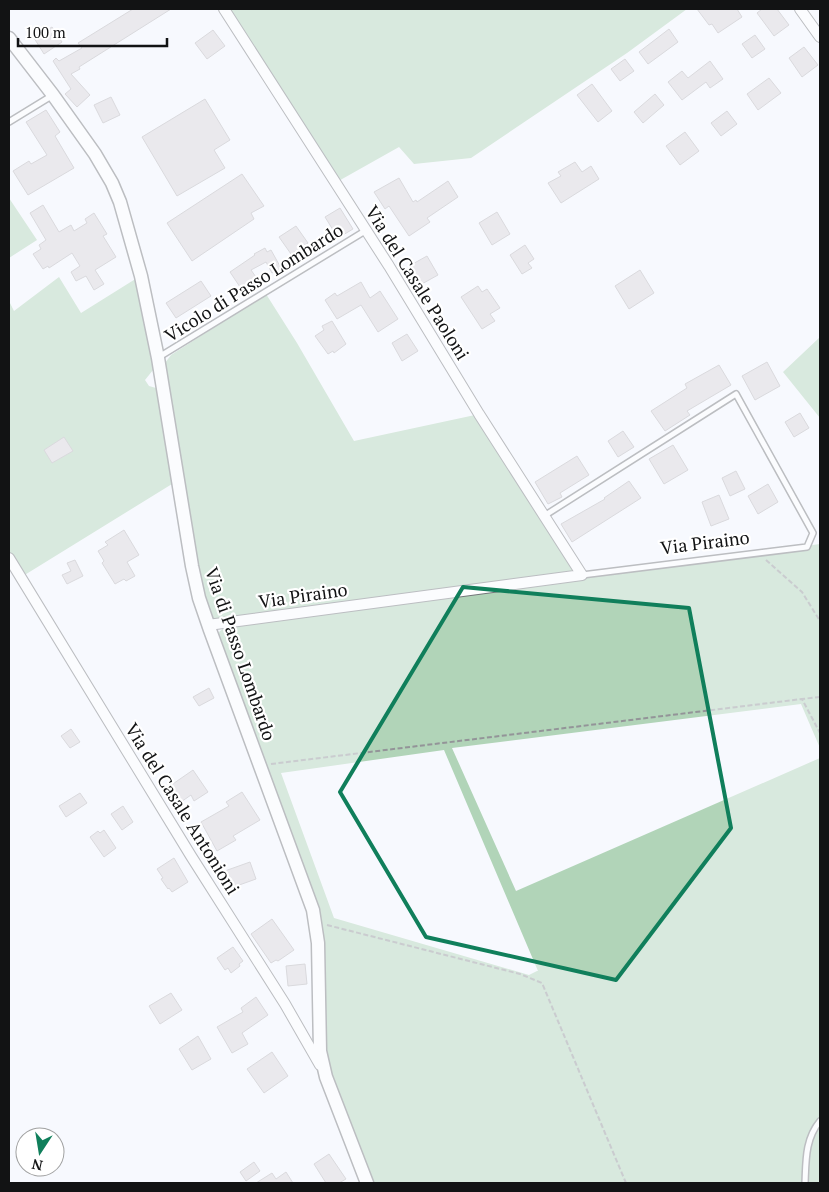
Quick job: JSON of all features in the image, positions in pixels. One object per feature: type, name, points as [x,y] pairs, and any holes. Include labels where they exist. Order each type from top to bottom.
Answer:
[{"type":"street","name":"Via del Casale Paoloni","points":[[224,9],[389,266],[582,575]]},
{"type":"street","points":[[800,9],[820,37]]},
{"type":"street","name":"Via di Passo Lombardo","points":[[9,38],[53,95],[99,160],[118,195],[141,276],[158,358],[192,566],[200,598],[208,625],[316,922],[319,1045],[326,1077],[368,1183]]},
{"type":"street","name":"Via del Casale Antonioni","points":[[9,558],[191,856],[290,1011],[326,1077]]},
{"type":"street","name":"Via Piraino","points":[[208,625],[582,575]]},
{"type":"lane","points":[[9,122],[53,95]]},
{"type":"lane","name":"Vicolo di Passo Lombardo","points":[[158,358],[365,231]]},
{"type":"lane","name":"Via Piraino","points":[[544,516],[736,394],[813,533],[807,547],[582,575]]},
{"type":"lane","points":[[805,1183],[806,1154],[813,1130],[820,1121]]},
{"type":"path","points":[[761,553],[768,563],[802,592],[820,621]]},
{"type":"path","points":[[259,766],[820,697]]},
{"type":"path","points":[[802,699],[820,733]]},
{"type":"path","points":[[316,922],[520,974],[542,983],[626,1183]]},
{"type":"highlighted area","points":[[463,587],[689,608],[731,828],[616,980],[426,937],[340,792]]},
{"type":"green space","points":[[224,9],[687,9],[627,53],[471,158],[414,164],[399,147],[335,183]]},
{"type":"green space","points":[[9,198],[37,240],[9,258]]},
{"type":"green space","points":[[59,277],[81,313],[137,278],[153,370],[145,380],[149,386],[156,388],[172,484],[23,576],[9,552],[9,301],[14,311]]},
{"type":"green space","points":[[266,294],[354,441],[475,415],[572,569],[571,573],[212,621],[198,575],[165,363],[171,355]]},
{"type":"green space","points":[[820,337],[820,418],[783,372]]},
{"type":"green space","points":[[820,544],[820,748],[801,704],[452,748],[516,891],[820,758],[820,1183],[371,1183],[326,1060],[323,945],[218,637],[219,632],[227,625]],"holes":[[[444,750],[538,971],[529,975],[334,918],[281,773]]]},
{"type":"building","points":[[133,9],[171,9],[79,67],[80,69],[71,74],[90,95],[77,107],[65,94],[71,89],[53,61],[56,58],[59,61],[82,48],[78,43]]},
{"type":"building","points":[[697,9],[737,9],[742,17],[718,33],[712,24],[709,25]]},
{"type":"building","points":[[762,9],[777,9],[789,25],[774,36],[757,13]]},
{"type":"building","points":[[52,27],[62,42],[44,54],[34,38]]},
{"type":"building","points":[[669,29],[678,42],[648,64],[639,52]]},
{"type":"building","points":[[213,30],[225,46],[207,59],[195,43]]},
{"type":"building","points":[[755,35],[765,49],[752,58],[742,44]]},
{"type":"building","points":[[804,47],[818,65],[802,77],[789,58]]},
{"type":"building","points":[[625,59],[634,71],[620,81],[611,69]]},
{"type":"building","points":[[710,61],[723,79],[710,88],[706,82],[682,100],[668,82],[682,71],[688,78]]},
{"type":"building","points":[[769,78],[781,93],[758,110],[747,94]]},
{"type":"building","points":[[592,84],[612,111],[598,122],[577,95]]},
{"type":"building","points":[[655,94],[664,105],[643,123],[634,112]]},
{"type":"building","points":[[111,97],[120,115],[103,123],[94,105]]},
{"type":"building","points":[[205,99],[230,140],[214,150],[225,168],[177,196],[142,137]]},
{"type":"building","points":[[46,110],[60,132],[55,136],[74,168],[28,195],[13,171],[29,161],[31,164],[47,155],[26,122]]},
{"type":"building","points":[[727,111],[737,124],[721,136],[711,123]]},
{"type":"building","points":[[685,132],[699,151],[680,165],[666,146]]},
{"type":"building","points":[[575,162],[582,172],[591,166],[599,179],[561,203],[548,183],[561,176],[558,172]]},
{"type":"building","points":[[242,174],[264,206],[251,213],[254,219],[192,261],[167,223]]},
{"type":"building","points":[[399,178],[413,202],[416,200],[417,202],[448,181],[458,197],[427,218],[430,222],[409,236],[389,206],[385,209],[374,192]]},
{"type":"building","points":[[43,205],[59,232],[71,225],[74,231],[87,223],[85,219],[94,213],[107,234],[103,236],[116,257],[95,270],[104,284],[94,290],[86,276],[76,281],[71,272],[80,266],[72,253],[49,268],[48,266],[43,269],[33,254],[41,249],[39,245],[46,240],[30,213]]},
{"type":"building","points":[[340,208],[353,229],[338,238],[325,217]]},
{"type":"building","points":[[497,212],[510,234],[492,245],[479,223]]},
{"type":"building","points":[[296,226],[308,243],[291,254],[279,237]]},
{"type":"building","points":[[525,245],[534,259],[528,263],[532,268],[522,274],[510,255]]},
{"type":"building","points":[[265,248],[267,252],[271,250],[281,268],[272,273],[266,262],[251,270],[258,283],[244,293],[230,272]]},
{"type":"building","points":[[427,256],[438,275],[420,285],[409,266]]},
{"type":"building","points":[[640,270],[654,293],[629,309],[615,286]]},
{"type":"building","points":[[201,281],[211,296],[176,318],[166,303]]},
{"type":"building","points":[[361,282],[370,298],[380,291],[398,319],[378,332],[361,305],[337,319],[325,300],[335,293],[337,296]]},
{"type":"building","points":[[478,286],[482,292],[487,289],[500,308],[490,314],[495,321],[482,329],[461,297]]},
{"type":"building","points":[[332,321],[346,344],[334,353],[333,351],[328,354],[315,336],[324,330],[322,326]]},
{"type":"building","points":[[407,334],[418,351],[402,361],[392,343]]},
{"type":"building","points":[[767,362],[780,386],[755,400],[742,376]]},
{"type":"building","points":[[719,365],[731,385],[687,411],[690,415],[665,431],[651,411],[687,388],[685,384]]},
{"type":"building","points":[[800,413],[809,428],[794,437],[785,422]]},
{"type":"building","points":[[623,431],[634,447],[618,457],[608,441]]},
{"type":"building","points":[[64,437],[73,451],[52,463],[44,450]]},
{"type":"building","points":[[673,445],[688,470],[664,484],[649,459]]},
{"type":"building","points":[[577,456],[589,475],[560,493],[562,497],[548,504],[535,482]]},
{"type":"building","points":[[736,471],[745,489],[730,496],[722,478]]},
{"type":"building","points":[[629,481],[641,498],[572,542],[561,524],[605,499]]},
{"type":"building","points":[[768,484],[778,502],[758,514],[748,496]]},
{"type":"building","points":[[719,495],[729,519],[711,526],[702,502]]},
{"type":"building","points":[[124,530],[139,555],[127,562],[135,576],[115,584],[102,563],[104,561],[98,551],[108,545],[105,542]]},
{"type":"building","points":[[75,560],[83,576],[67,584],[62,575],[71,571],[67,563]]},
{"type":"building","points":[[209,688],[214,698],[199,706],[193,697]]},
{"type":"building","points":[[71,729],[80,742],[70,748],[61,736]]},
{"type":"building","points":[[193,770],[208,792],[194,801],[191,795],[178,804],[167,788]]},
{"type":"building","points":[[242,792],[260,820],[233,836],[236,840],[217,851],[201,822],[229,806],[226,802]]},
{"type":"building","points":[[80,793],[87,803],[66,817],[59,806]]},
{"type":"building","points":[[123,806],[133,822],[122,830],[111,814]]},
{"type":"building","points":[[104,830],[116,848],[104,857],[90,837],[98,831],[100,833]]},
{"type":"building","points":[[174,858],[188,882],[172,892],[161,879],[163,878],[157,869]]},
{"type":"building","points":[[250,862],[256,879],[228,889],[222,872]]},
{"type":"building","points":[[272,919],[294,950],[278,961],[276,960],[271,963],[251,934]]},
{"type":"building","points":[[233,947],[243,961],[231,973],[228,968],[225,970],[217,958]]},
{"type":"building","points":[[305,964],[307,984],[288,986],[286,966]]},
{"type":"building","points":[[171,993],[182,1010],[160,1024],[149,1006]]},
{"type":"building","points":[[256,997],[268,1015],[242,1033],[248,1044],[232,1053],[217,1027],[243,1012],[241,1008]]},
{"type":"building","points":[[198,1036],[211,1059],[192,1070],[179,1049]]},
{"type":"building","points":[[272,1052],[288,1076],[264,1093],[247,1069]]},
{"type":"building","points":[[329,1154],[346,1179],[339,1183],[326,1183],[314,1164]]},
{"type":"building","points":[[254,1162],[260,1171],[246,1181],[240,1172]]},
{"type":"building","points":[[286,1172],[293,1183],[256,1183],[272,1173],[276,1179]]}]
